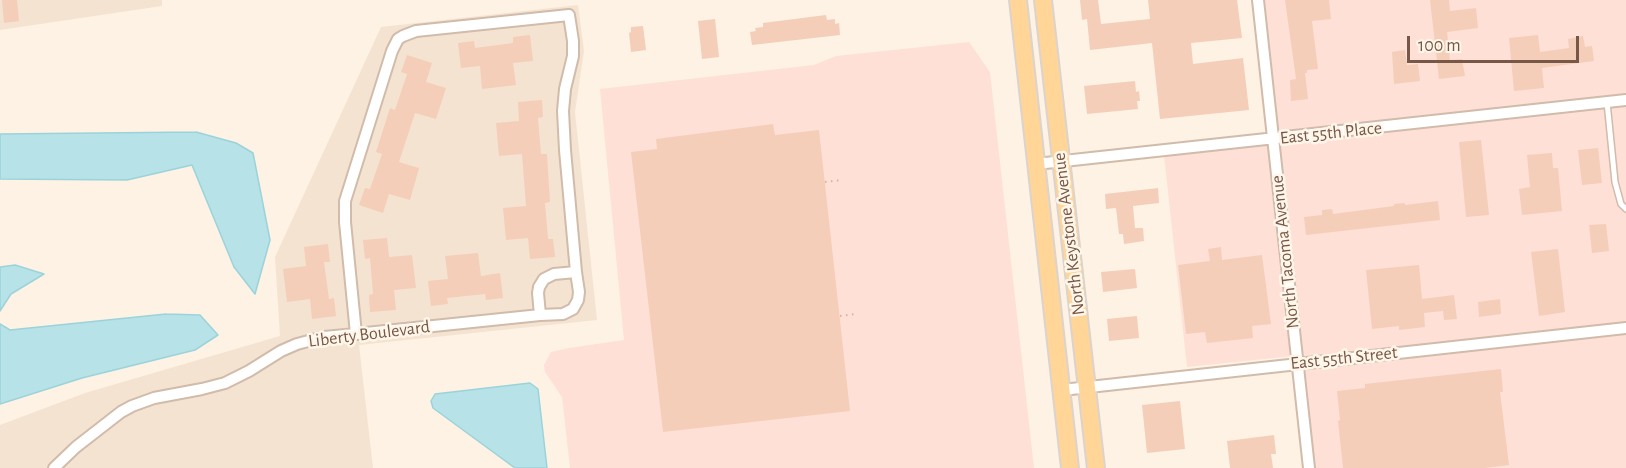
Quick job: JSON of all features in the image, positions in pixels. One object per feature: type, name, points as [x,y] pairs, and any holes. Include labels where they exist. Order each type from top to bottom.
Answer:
[{"type":"main road","name":"North Keystone Avenue","points":[[1018,0],[1070,468]]},
{"type":"main road","name":"North Keystone Avenue","points":[[1042,0],[1096,468]]},
{"type":"street","name":"North Tacoma Avenue","points":[[1258,0],[1309,468]]},
{"type":"street","name":"Liberty Boulevard","points":[[54,468],[76,447],[132,406],[154,398],[225,383],[297,344],[324,337],[356,334],[540,315],[563,314],[573,309],[579,296],[563,111],[565,88],[573,56],[570,15],[416,31],[403,36],[394,45],[345,201],[356,334]]},
{"type":"street","name":"East 55th Place","points":[[1036,164],[1626,100]]},
{"type":"street","points":[[540,315],[538,293],[544,279],[554,274],[576,272]]},
{"type":"street","name":"East 55th Street","points":[[1062,390],[1626,328]]},
{"type":"lane","points":[[1606,102],[1615,182],[1621,204],[1626,210]]},
{"type":"path","points":[[825,182],[842,180]]},
{"type":"path","points":[[840,316],[856,314]]},
{"type":"shaded area","points":[[0,0],[162,0],[162,6],[0,30]]},
{"type":"shaded area","points":[[1264,0],[1626,0],[1626,468],[1304,468],[1293,356],[1187,367],[1164,155],[1277,135]]},
{"type":"shaded area","points":[[578,5],[584,51],[575,112],[597,320],[359,345],[373,468],[0,468],[0,425],[85,393],[280,336],[275,257],[381,27]]},
{"type":"shaded area","points":[[969,42],[990,72],[1034,468],[570,468],[562,397],[545,372],[544,365],[551,352],[624,340],[600,89],[814,65],[836,56]]},
{"type":"water","points":[[196,132],[236,143],[253,153],[270,240],[255,294],[234,267],[192,165],[127,180],[0,179],[0,134]]},
{"type":"water","points":[[15,265],[44,274],[11,294],[0,311],[0,267]]},
{"type":"water","points":[[166,314],[200,315],[218,335],[195,350],[82,378],[0,404],[0,324],[10,330]]},
{"type":"water","points":[[530,383],[538,389],[547,468],[515,468],[433,408],[431,401],[435,394]]},
{"type":"building","points":[[2,0],[17,0],[19,21],[4,23]]},
{"type":"building","points":[[1080,0],[1098,0],[1101,24],[1150,19],[1148,0],[1237,0],[1242,38],[1191,43],[1193,64],[1243,58],[1249,110],[1160,119],[1152,43],[1090,50],[1087,19],[1082,20]]},
{"type":"building","points":[[1285,0],[1329,0],[1331,19],[1312,21],[1318,69],[1307,70],[1305,73],[1308,99],[1291,101],[1290,80],[1296,79]]},
{"type":"building","points":[[1430,0],[1449,0],[1450,11],[1476,8],[1478,28],[1447,32],[1450,60],[1462,59],[1465,76],[1439,79]]},
{"type":"building","points":[[826,15],[827,20],[835,19],[835,24],[839,23],[840,35],[752,45],[750,32],[756,31],[755,28],[763,27],[763,23]]},
{"type":"building","points":[[715,19],[719,57],[702,59],[698,21]]},
{"type":"building","points":[[643,26],[646,50],[631,52],[629,33],[631,27]]},
{"type":"building","points":[[530,35],[533,61],[513,63],[516,85],[482,89],[480,66],[461,68],[458,43],[474,41],[475,48],[513,43],[513,37]]},
{"type":"building","points":[[1538,35],[1540,52],[1569,48],[1568,39],[1583,36],[1585,47],[1592,46],[1594,61],[1542,68],[1544,88],[1514,91],[1509,38]]},
{"type":"building","points":[[1405,50],[1407,65],[1418,64],[1420,81],[1394,84],[1392,52]]},
{"type":"building","points":[[407,55],[432,63],[426,82],[446,88],[436,119],[415,113],[399,162],[419,168],[410,200],[389,194],[383,213],[359,205],[365,188],[370,189],[382,154],[376,152],[390,108],[395,110],[407,74],[401,72]]},
{"type":"building","points":[[1135,81],[1136,92],[1139,91],[1138,109],[1087,114],[1084,86]]},
{"type":"building","points":[[542,100],[543,117],[538,118],[541,154],[547,154],[550,202],[545,203],[548,239],[553,239],[555,257],[530,259],[528,238],[506,240],[503,208],[526,206],[522,154],[499,156],[496,123],[519,121],[518,102]]},
{"type":"building","points":[[773,124],[775,135],[819,130],[850,411],[663,432],[631,152],[657,149],[656,139]]},
{"type":"building","points":[[1481,140],[1489,215],[1466,217],[1459,142]]},
{"type":"building","points":[[1598,148],[1602,183],[1582,185],[1578,150]]},
{"type":"building","points":[[1552,153],[1553,168],[1558,168],[1562,211],[1522,215],[1519,189],[1530,187],[1527,155]]},
{"type":"building","points":[[1158,188],[1159,203],[1133,206],[1135,228],[1143,228],[1144,241],[1124,244],[1123,234],[1119,234],[1116,208],[1106,209],[1105,194]]},
{"type":"building","points":[[1438,201],[1440,220],[1306,235],[1304,217],[1322,215],[1322,210],[1332,209],[1333,214],[1394,206],[1394,204]]},
{"type":"building","points":[[1606,224],[1609,251],[1592,253],[1589,225]]},
{"type":"building","points":[[387,238],[389,257],[412,255],[416,288],[394,290],[396,310],[370,312],[369,295],[373,294],[370,258],[365,259],[363,240]]},
{"type":"building","points":[[328,244],[330,262],[324,262],[329,299],[334,298],[336,316],[312,319],[310,299],[287,302],[283,269],[306,266],[304,247]]},
{"type":"building","points":[[1221,247],[1222,260],[1262,255],[1271,324],[1252,326],[1253,338],[1207,343],[1205,332],[1186,334],[1178,265],[1210,261],[1208,249]]},
{"type":"building","points":[[1558,249],[1565,312],[1539,316],[1531,252]]},
{"type":"building","points":[[478,253],[481,276],[500,273],[503,298],[486,300],[485,294],[447,298],[448,304],[431,306],[428,281],[448,279],[445,256]]},
{"type":"building","points":[[1419,265],[1422,299],[1454,295],[1457,319],[1444,320],[1443,311],[1424,313],[1425,327],[1399,330],[1399,326],[1372,329],[1366,270]]},
{"type":"building","points":[[1135,269],[1137,288],[1103,292],[1101,272]]},
{"type":"building","points":[[1500,299],[1501,314],[1479,317],[1478,302]]},
{"type":"building","points":[[1137,316],[1139,338],[1109,341],[1107,319]]},
{"type":"building","points":[[1501,369],[1503,392],[1500,392],[1509,465],[1485,468],[1343,468],[1337,391],[1365,388],[1365,384]]},
{"type":"building","points":[[1180,401],[1185,449],[1147,453],[1142,405]]},
{"type":"building","points":[[1274,435],[1276,454],[1271,454],[1273,468],[1230,468],[1227,441]]}]
